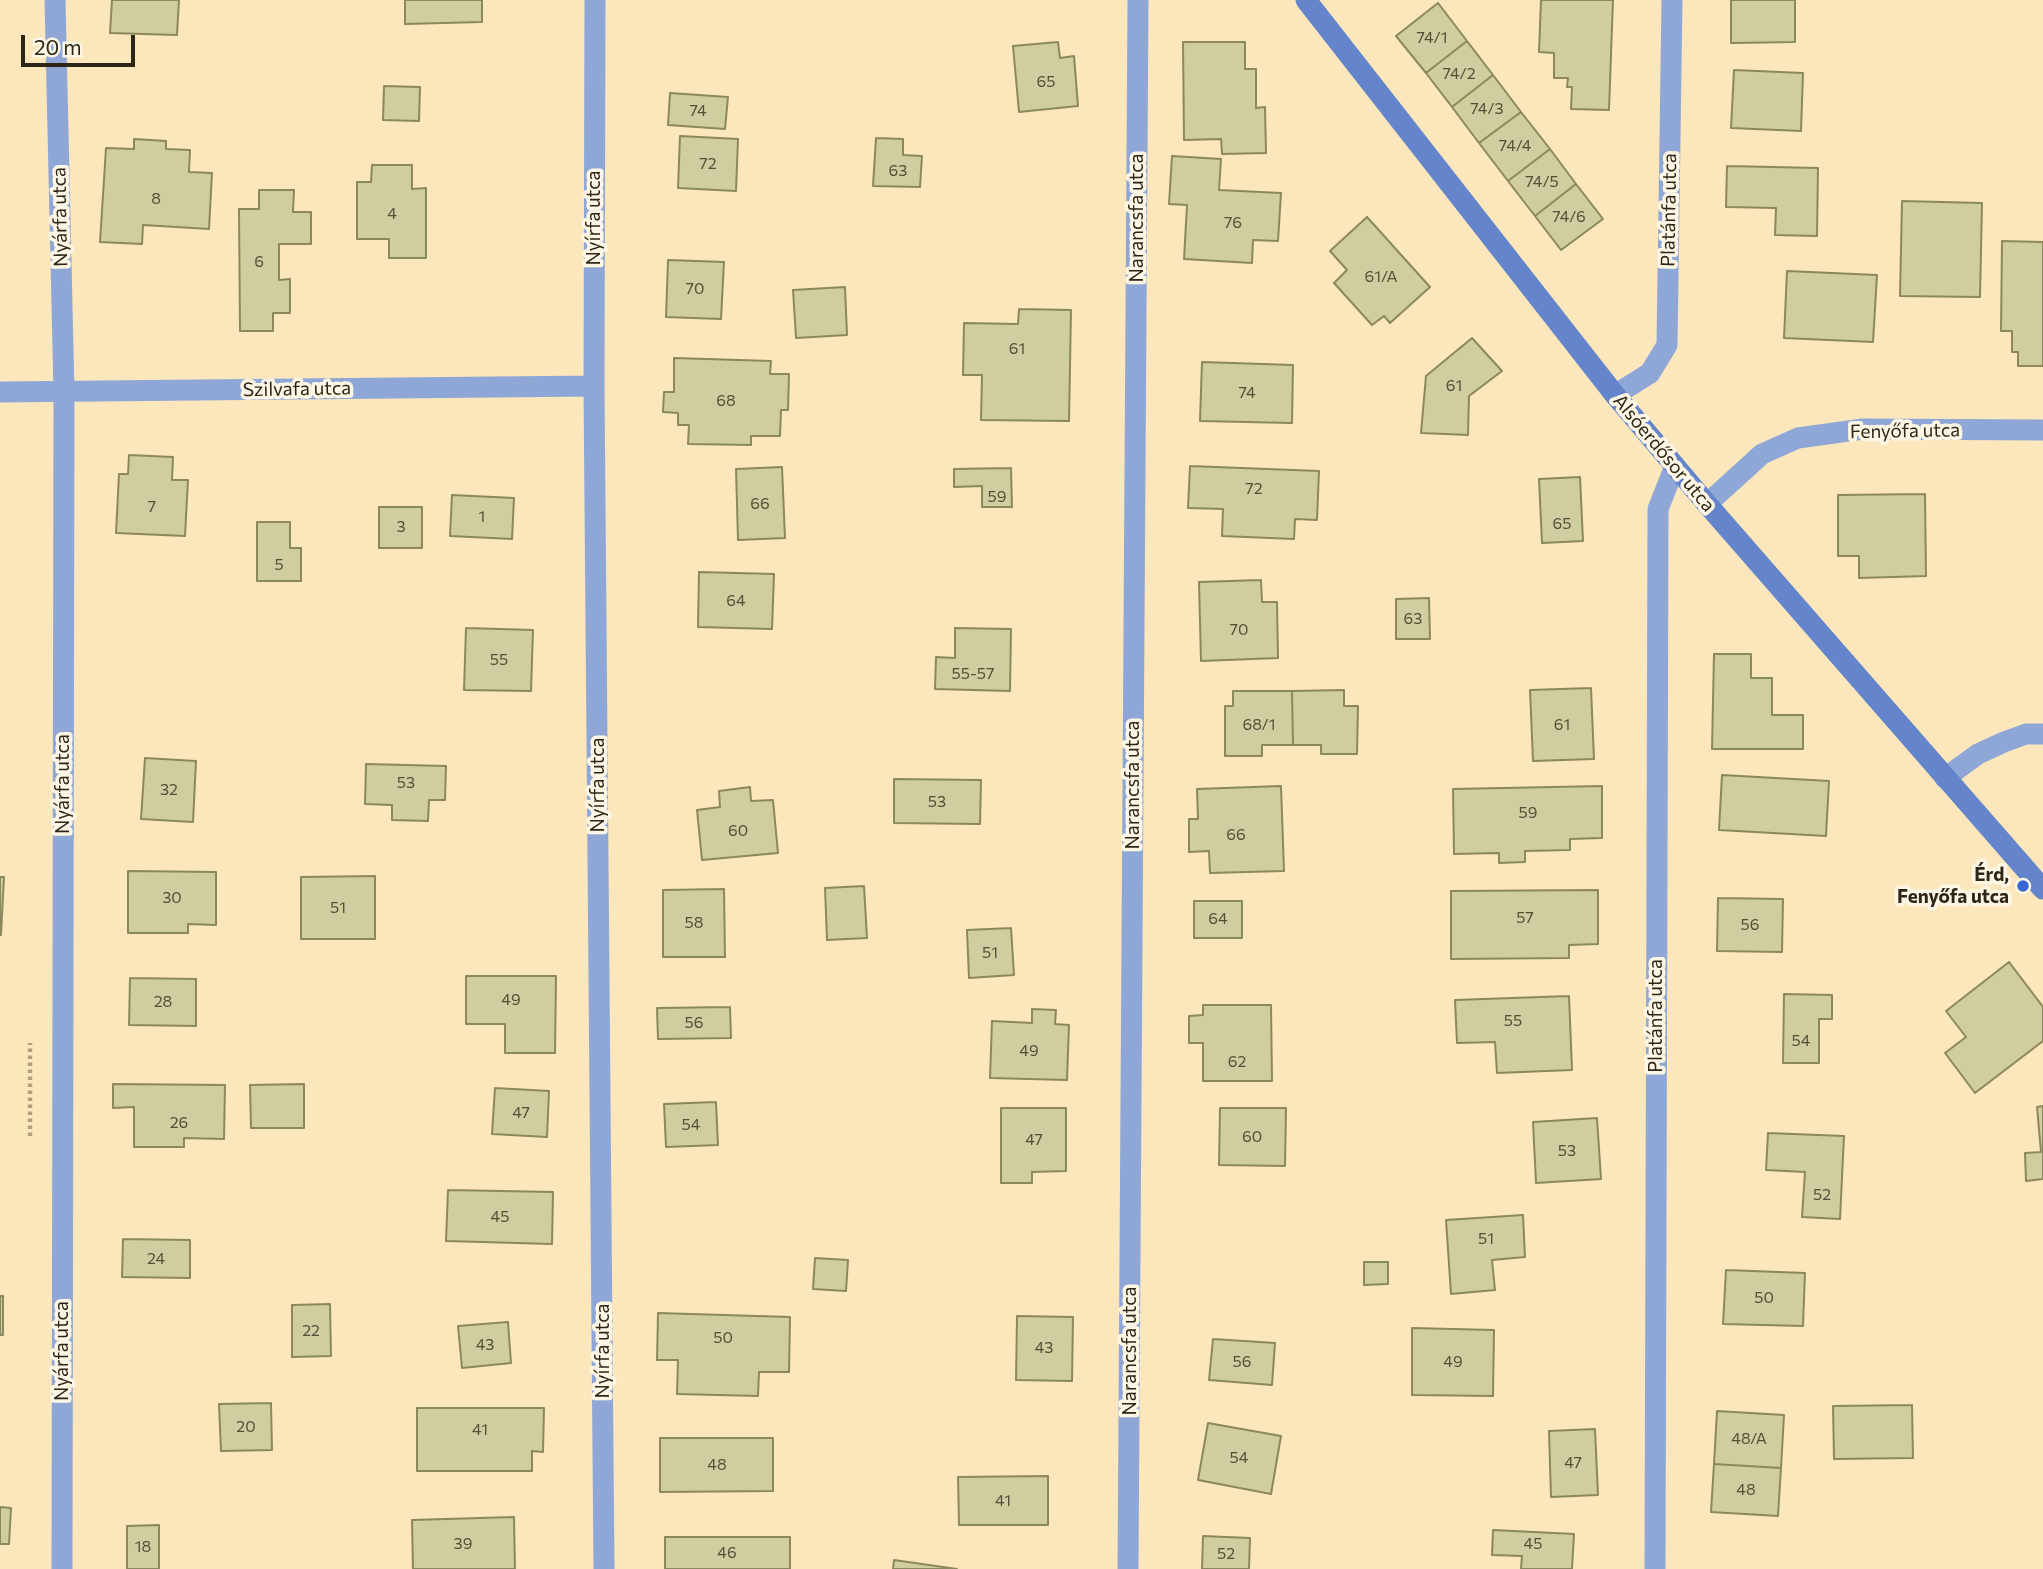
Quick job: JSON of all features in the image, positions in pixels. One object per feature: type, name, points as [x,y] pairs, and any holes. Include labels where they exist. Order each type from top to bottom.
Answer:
[{"type":"street","name":"Nyárfa utca","points":[[55,0],[64,392],[62,1569]]},
{"type":"street","name":"Nyírfa utca","points":[[595,0],[594,386],[604,1569]]},
{"type":"street","name":"Narancsfa utca","points":[[1128,1569],[1138,0]]},
{"type":"street","name":"Alsóerdősor utca","points":[[1306,0],[1615,395],[2043,889]]},
{"type":"street","name":"Platánfa utca","points":[[1615,395],[1650,373],[1667,345],[1672,0]]},
{"type":"street","name":"Szilvafa utca","points":[[0,391],[594,386]]},
{"type":"street","name":"Fenyőfa utca","points":[[1707,504],[1762,454],[1798,439],[1863,429],[2043,430]]},
{"type":"street","name":"Platánfa utca","points":[[1655,1569],[1658,509],[1675,466]]},
{"type":"street","points":[[1945,778],[1978,754],[2004,742],[2026,734],[2043,734]]},
{"type":"building","points":[[112,0],[179,0],[177,35],[110,33]]},
{"type":"building","points":[[405,0],[482,0],[482,22],[405,24]]},
{"type":"building","points":[[1541,0],[1613,0],[1609,110],[1571,109],[1572,87],[1567,87],[1568,78],[1554,78],[1554,53],[1539,52]]},
{"type":"building","points":[[1731,0],[1795,0],[1795,42],[1731,43]]},
{"type":"building","points":[[1438,3],[1467,41],[1426,73],[1396,36]]},
{"type":"building","points":[[1467,41],[1493,75],[1452,107],[1426,73]]},
{"type":"building","points":[[1058,42],[1060,58],[1074,56],[1078,106],[1019,112],[1013,46]]},
{"type":"building","points":[[1183,42],[1245,42],[1245,69],[1256,69],[1256,108],[1265,107],[1266,153],[1222,154],[1221,139],[1184,140]]},
{"type":"building","points":[[1734,70],[1803,73],[1801,131],[1731,128]]},
{"type":"building","points":[[1493,75],[1521,112],[1479,143],[1452,107]]},
{"type":"building","points":[[384,86],[420,87],[419,121],[383,120]]},
{"type":"building","points":[[670,93],[728,97],[725,129],[668,125]]},
{"type":"building","points":[[1521,112],[1550,149],[1508,181],[1479,143]]},
{"type":"building","points":[[680,136],[738,139],[736,191],[678,188]]},
{"type":"building","points":[[876,138],[903,139],[903,155],[922,156],[920,187],[873,186]]},
{"type":"building","points":[[134,139],[166,141],[166,149],[190,150],[189,172],[212,173],[209,229],[143,225],[142,244],[100,242],[106,148],[134,149]]},
{"type":"building","points":[[1550,149],[1576,184],[1535,216],[1508,181]]},
{"type":"building","points":[[1172,156],[1221,159],[1219,190],[1281,193],[1278,241],[1253,240],[1252,263],[1184,259],[1187,205],[1169,204]]},
{"type":"building","points":[[372,165],[412,165],[412,189],[426,188],[426,258],[389,258],[389,239],[357,239],[357,182],[371,182]]},
{"type":"building","points":[[1727,166],[1818,168],[1817,236],[1775,235],[1776,208],[1726,207]]},
{"type":"building","points":[[1576,184],[1603,219],[1561,250],[1535,216]]},
{"type":"building","points":[[259,190],[294,190],[293,212],[311,212],[311,244],[279,244],[279,280],[290,279],[290,313],[273,313],[273,331],[240,331],[239,209],[259,209]]},
{"type":"building","points":[[1902,201],[1982,203],[1980,297],[1900,296]]},
{"type":"building","points":[[1367,217],[1430,287],[1390,323],[1384,316],[1372,325],[1334,283],[1347,270],[1330,251]]},
{"type":"building","points":[[2002,241],[2043,242],[2043,366],[2018,366],[2018,352],[2012,352],[2012,331],[2001,331]]},
{"type":"building","points":[[668,260],[724,262],[721,319],[666,317]]},
{"type":"building","points":[[1787,271],[1877,275],[1873,342],[1784,338]]},
{"type":"building","points":[[845,287],[847,335],[796,338],[793,290]]},
{"type":"building","points":[[1019,309],[1071,310],[1069,421],[981,420],[982,375],[963,375],[964,323],[1018,324]]},
{"type":"building","points":[[1472,338],[1502,371],[1469,396],[1468,435],[1421,433],[1426,376]]},
{"type":"building","points":[[674,358],[771,361],[770,374],[789,374],[788,410],[781,410],[780,436],[751,436],[751,445],[688,444],[689,425],[678,425],[678,413],[663,412],[664,392],[674,392]]},
{"type":"building","points":[[1202,362],[1293,365],[1292,423],[1200,421]]},
{"type":"building","points":[[129,455],[173,457],[172,480],[188,480],[185,536],[116,533],[119,474],[128,474]]},
{"type":"building","points":[[1190,466],[1319,471],[1317,520],[1295,519],[1294,539],[1222,536],[1223,509],[1188,508]]},
{"type":"building","points":[[782,467],[785,538],[738,540],[736,469]]},
{"type":"building","points":[[1011,468],[1012,507],[982,507],[982,486],[954,487],[954,469]]},
{"type":"building","points":[[1580,477],[1583,541],[1542,543],[1539,479]]},
{"type":"building","points":[[1925,494],[1926,576],[1859,578],[1859,556],[1838,556],[1838,495]]},
{"type":"building","points":[[452,495],[514,498],[512,539],[450,536]]},
{"type":"building","points":[[379,507],[422,507],[422,548],[379,548]]},
{"type":"building","points":[[257,522],[290,522],[290,548],[301,548],[301,581],[257,581]]},
{"type":"building","points":[[699,572],[774,574],[772,629],[698,627]]},
{"type":"building","points":[[1261,580],[1262,602],[1277,602],[1278,658],[1201,661],[1199,582]]},
{"type":"building","points":[[1429,598],[1430,639],[1396,639],[1396,599]]},
{"type":"building","points":[[466,628],[533,630],[531,691],[464,690]]},
{"type":"building","points":[[955,628],[1011,629],[1010,691],[935,689],[936,657],[955,658]]},
{"type":"building","points":[[1714,654],[1751,654],[1751,678],[1772,678],[1772,715],[1803,715],[1803,749],[1712,749]]},
{"type":"building","points":[[1591,688],[1594,759],[1533,761],[1530,690]]},
{"type":"building","points":[[1344,690],[1344,706],[1358,706],[1357,754],[1321,754],[1321,745],[1293,745],[1292,691]]},
{"type":"building","points":[[1233,691],[1292,691],[1293,745],[1262,745],[1262,756],[1225,756],[1225,706],[1233,706]]},
{"type":"building","points":[[145,758],[196,761],[193,822],[141,819]]},
{"type":"building","points":[[366,764],[446,766],[445,800],[429,800],[428,821],[392,820],[392,805],[365,804]]},
{"type":"building","points":[[1722,775],[1829,781],[1826,836],[1719,830]]},
{"type":"building","points":[[894,779],[981,780],[980,824],[894,823]]},
{"type":"building","points":[[1281,786],[1284,871],[1210,873],[1209,851],[1189,852],[1189,819],[1198,819],[1197,789]]},
{"type":"building","points":[[1602,786],[1602,838],[1570,839],[1570,850],[1525,851],[1525,862],[1499,863],[1499,853],[1454,854],[1453,789]]},
{"type":"building","points":[[750,787],[751,801],[773,800],[778,853],[702,860],[697,810],[720,807],[719,791]]},
{"type":"building","points":[[128,871],[216,872],[216,925],[188,924],[188,933],[128,933]]},
{"type":"building","points":[[375,876],[375,939],[301,939],[301,877]]},
{"type":"building","points":[[0,877],[4,877],[1,935],[0,935]]},
{"type":"building","points":[[864,886],[867,938],[827,940],[825,888]]},
{"type":"building","points":[[724,889],[725,957],[663,957],[663,890]]},
{"type":"building","points":[[1598,890],[1598,944],[1569,945],[1569,958],[1451,959],[1451,891]]},
{"type":"building","points":[[1718,898],[1783,899],[1782,952],[1717,951]]},
{"type":"building","points":[[1194,901],[1242,901],[1242,938],[1194,938]]},
{"type":"building","points":[[1011,928],[1014,975],[969,978],[967,930]]},
{"type":"building","points":[[2009,962],[2043,1007],[2043,1041],[1975,1093],[1945,1053],[1966,1037],[1946,1011]]},
{"type":"building","points":[[466,976],[556,976],[555,1053],[505,1053],[505,1024],[466,1024]]},
{"type":"building","points":[[130,978],[196,979],[196,1026],[129,1025]]},
{"type":"building","points":[[1784,994],[1832,995],[1832,1019],[1819,1019],[1819,1063],[1783,1063]]},
{"type":"building","points":[[1569,996],[1572,1070],[1497,1073],[1495,1042],[1457,1043],[1455,1000]]},
{"type":"building","points":[[1203,1005],[1271,1005],[1272,1081],[1203,1081],[1203,1043],[1189,1043],[1189,1016],[1203,1015]]},
{"type":"building","points":[[730,1007],[731,1038],[658,1039],[657,1008]]},
{"type":"building","points":[[1032,1009],[1056,1010],[1055,1024],[1069,1025],[1067,1080],[990,1078],[992,1021],[1032,1023]]},
{"type":"building","points":[[113,1084],[225,1085],[224,1139],[184,1138],[184,1147],[134,1147],[134,1107],[113,1108]]},
{"type":"building","points":[[304,1084],[304,1128],[251,1128],[250,1085]]},
{"type":"building","points":[[495,1088],[549,1091],[547,1137],[492,1134]]},
{"type":"building","points":[[716,1102],[718,1145],[666,1147],[664,1104]]},
{"type":"building","points":[[2043,1106],[2043,1179],[2026,1181],[2025,1153],[2041,1152],[2037,1107]]},
{"type":"building","points":[[1001,1108],[1066,1108],[1066,1171],[1032,1172],[1032,1183],[1001,1183]]},
{"type":"building","points":[[1220,1108],[1286,1108],[1285,1166],[1219,1165]]},
{"type":"building","points":[[1597,1118],[1601,1179],[1536,1183],[1533,1122]]},
{"type":"building","points":[[1768,1133],[1844,1136],[1840,1219],[1802,1217],[1805,1172],[1766,1170]]},
{"type":"building","points":[[448,1190],[553,1192],[552,1244],[446,1241]]},
{"type":"building","points":[[1523,1215],[1525,1257],[1492,1260],[1495,1290],[1451,1294],[1446,1220]]},
{"type":"building","points":[[123,1239],[190,1240],[190,1278],[122,1277]]},
{"type":"building","points":[[815,1258],[848,1260],[846,1291],[813,1289]]},
{"type":"building","points":[[1364,1262],[1388,1262],[1388,1284],[1364,1285]]},
{"type":"building","points":[[1726,1270],[1805,1273],[1803,1326],[1723,1324]]},
{"type":"building","points":[[0,1296],[3,1296],[3,1335],[0,1335]]},
{"type":"building","points":[[330,1304],[331,1356],[292,1357],[292,1305]]},
{"type":"building","points":[[658,1313],[790,1317],[789,1372],[759,1372],[758,1396],[677,1394],[678,1360],[657,1360]]},
{"type":"building","points":[[1017,1316],[1073,1317],[1072,1381],[1016,1380]]},
{"type":"building","points":[[508,1322],[511,1363],[462,1368],[458,1326]]},
{"type":"building","points":[[1412,1328],[1494,1330],[1493,1396],[1412,1395]]},
{"type":"building","points":[[1213,1339],[1275,1343],[1272,1385],[1209,1380]]},
{"type":"building","points":[[271,1403],[272,1450],[221,1451],[219,1404]]},
{"type":"building","points":[[1912,1405],[1913,1458],[1834,1459],[1833,1406]]},
{"type":"building","points":[[417,1408],[544,1408],[543,1452],[532,1451],[532,1471],[417,1471]]},
{"type":"building","points":[[1717,1411],[1784,1415],[1781,1468],[1714,1464]]},
{"type":"building","points":[[1208,1423],[1281,1436],[1271,1494],[1198,1480]]},
{"type":"building","points":[[1595,1429],[1598,1495],[1551,1497],[1549,1431]]},
{"type":"building","points":[[660,1438],[773,1438],[773,1491],[660,1492]]},
{"type":"building","points":[[1714,1464],[1781,1468],[1778,1516],[1711,1512]]},
{"type":"building","points":[[1048,1476],[1048,1525],[959,1525],[958,1477]]},
{"type":"building","points":[[0,1507],[11,1508],[9,1544],[0,1544]]},
{"type":"building","points":[[514,1517],[515,1569],[413,1569],[412,1520]]},
{"type":"building","points":[[159,1525],[159,1569],[127,1569],[127,1526]]},
{"type":"building","points":[[1493,1530],[1574,1534],[1572,1569],[1521,1569],[1522,1556],[1492,1555]]},
{"type":"building","points":[[1203,1536],[1250,1538],[1249,1569],[1202,1569]]},
{"type":"building","points":[[665,1537],[790,1537],[790,1569],[665,1569]]},
{"type":"building","points":[[894,1560],[957,1569],[893,1569]]},
{"type":"place","name":"Érd, Fenyőfa utca","points":[[2023,886]]}]
